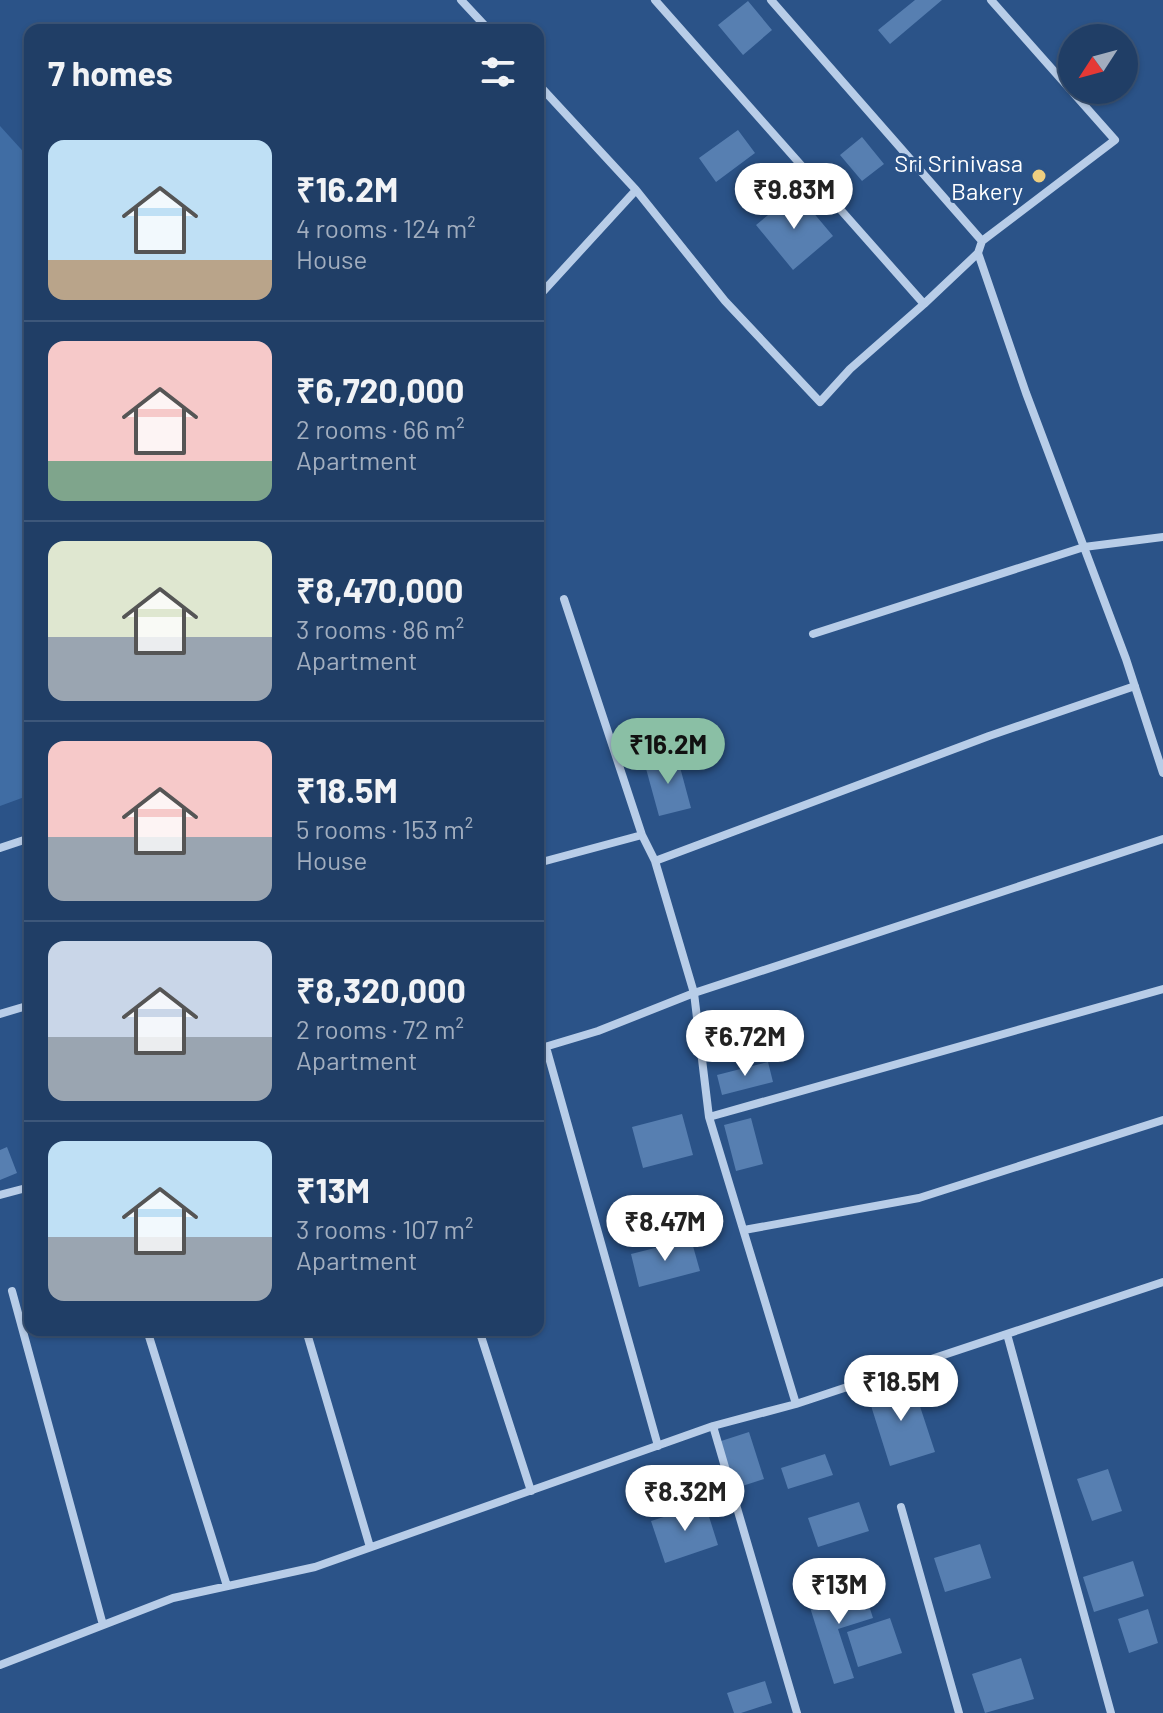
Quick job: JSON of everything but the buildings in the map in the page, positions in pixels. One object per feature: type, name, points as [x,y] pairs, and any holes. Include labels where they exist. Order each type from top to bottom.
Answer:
[{"type":"street","points":[[461,0],[483,24]]},
{"type":"street","points":[[655,0],[924,304]]},
{"type":"street","points":[[771,0],[982,241]]},
{"type":"street","points":[[544,90],[636,190],[725,301],[820,402],[850,369],[978,253],[982,241],[1115,140],[991,0]]},
{"type":"street","points":[[544,290],[636,190]]},
{"type":"street","points":[[978,253],[1026,393],[1135,686],[1163,773]]},
{"type":"street","points":[[813,634],[1084,547],[1163,537]]},
{"type":"street","points":[[564,599],[642,835],[655,861],[694,993],[709,1117],[796,1404]]},
{"type":"street","points":[[655,861],[989,736],[1135,686]]},
{"type":"street","points":[[544,861],[642,835]]},
{"type":"street","points":[[544,1047],[598,1031],[694,993],[1163,839]]},
{"type":"street","points":[[0,848],[24,840]]},
{"type":"street","points":[[709,1117],[1163,989]]},
{"type":"street","points":[[0,1014],[24,1007]]},
{"type":"street","points":[[544,1055],[658,1446]]},
{"type":"street","points":[[744,1230],[919,1198],[1163,1120]]},
{"type":"street","points":[[0,1195],[24,1189]]},
{"type":"street","points":[[0,1665],[173,1598],[315,1567],[713,1426],[796,1404],[1163,1282]]},
{"type":"street","points":[[12,1291],[24,1335]]},
{"type":"street","points":[[1007,1334],[1111,1713]]},
{"type":"street","points":[[24,1336],[103,1625]]},
{"type":"street","points":[[149,1336],[227,1586]]},
{"type":"street","points":[[308,1336],[370,1547]]},
{"type":"street","points":[[481,1336],[531,1491]]},
{"type":"street","points":[[713,1426],[797,1713]]},
{"type":"street","points":[[901,1507],[959,1713]]},
{"type":"shaded area","points":[[0,126],[24,152],[24,797],[0,806]]},
{"type":"place","name":"Sri Srinivasa Bakery","points":[[1039,176]]}]
